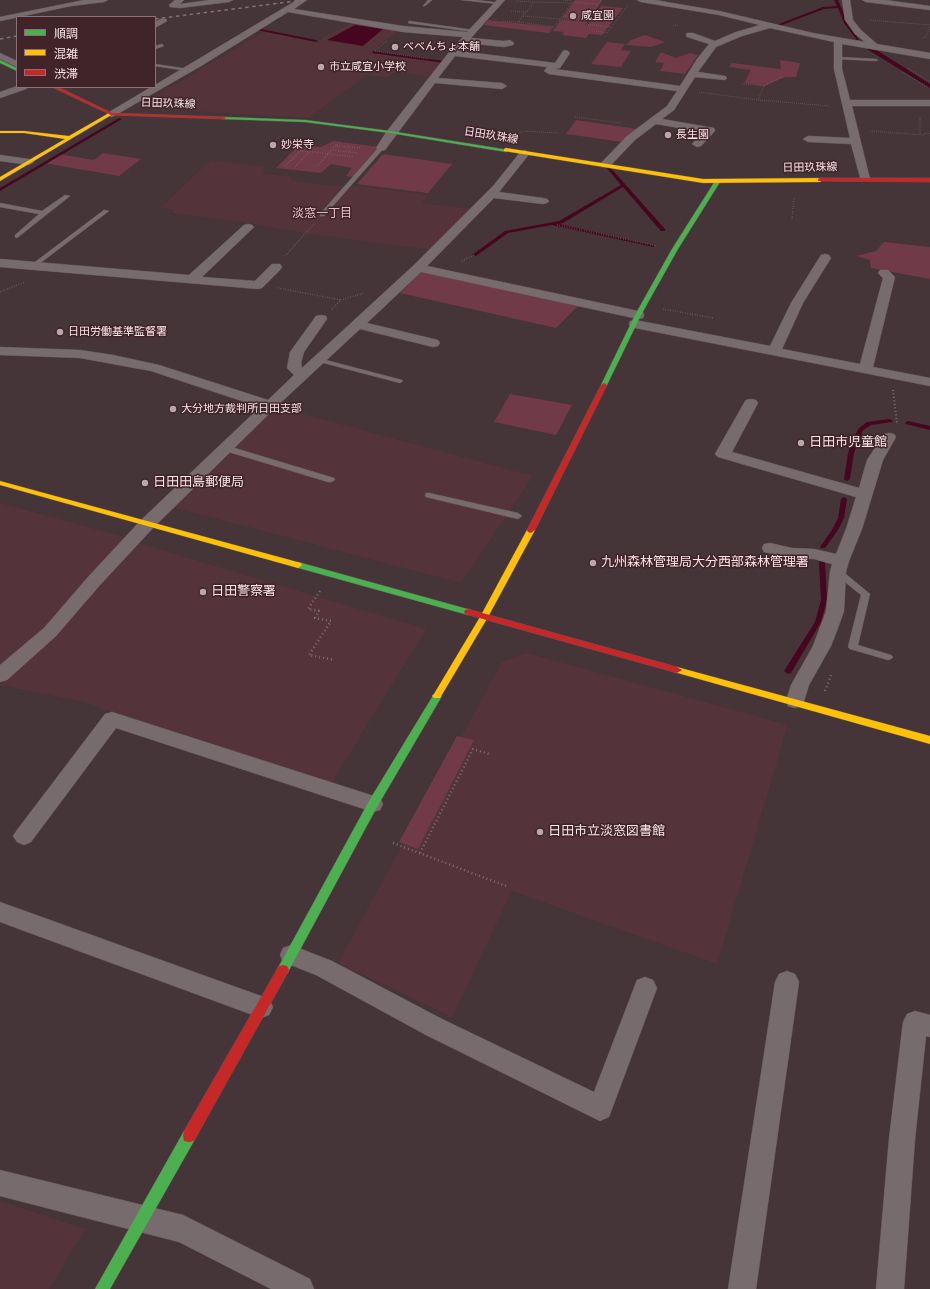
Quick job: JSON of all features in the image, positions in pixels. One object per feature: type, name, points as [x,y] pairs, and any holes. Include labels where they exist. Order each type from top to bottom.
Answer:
[{"type":"street","points":[[0,19],[71,4],[104,0]]},
{"type":"street","points":[[180,0],[174,4],[180,6],[229,0]]},
{"type":"street","points":[[0,179],[188,70],[303,0]]},
{"type":"street","points":[[641,0],[674,3],[768,26],[930,56]]},
{"type":"street","points":[[846,0],[846,8],[849,18],[858,32],[876,47]]},
{"type":"street","points":[[866,0],[930,8]]},
{"type":"street","points":[[381,148],[453,53],[500,2]]},
{"type":"street","points":[[288,10],[374,24],[406,25],[469,35],[504,44],[510,43]]},
{"type":"street","points":[[374,24],[383,17]]},
{"type":"street","points":[[156,25],[163,21]]},
{"type":"street","points":[[605,165],[631,138],[671,108],[692,74],[713,45],[739,34],[768,26]]},
{"type":"street","points":[[690,35],[716,44]]},
{"type":"street","points":[[838,40],[838,69],[865,179]]},
{"type":"street","points":[[453,53],[557,66],[566,53]]},
{"type":"street","points":[[1,62],[16,64]]},
{"type":"street","points":[[1,62],[16,70]]},
{"type":"street","points":[[553,65],[549,71],[672,87],[682,90]]},
{"type":"street","points":[[692,74],[722,78]]},
{"type":"street","points":[[432,80],[502,86]]},
{"type":"street","points":[[0,95],[20,88]]},
{"type":"street","name":"日田玖珠線","points":[[56,88],[111,114],[285,120],[391,133],[605,165],[703,182],[865,179],[930,180]]},
{"type":"street","points":[[847,105],[930,103]]},
{"type":"street","points":[[655,121],[710,130],[697,144]]},
{"type":"street","points":[[0,132],[24,132],[69,138]]},
{"type":"street","points":[[808,139],[856,141]]},
{"type":"street","points":[[0,675],[50,632],[94,581],[147,524],[225,448],[418,268],[492,194],[525,153]]},
{"type":"street","points":[[0,158],[29,162]]},
{"type":"street","points":[[102,1289],[291,955],[373,804],[484,616],[543,508],[636,320],[675,249],[717,182]]},
{"type":"street","points":[[492,194],[543,201]]},
{"type":"street","points":[[190,280],[248,227]]},
{"type":"street","points":[[774,351],[797,303],[825,258]]},
{"type":"street","points":[[0,263],[258,285],[276,267]]},
{"type":"street","points":[[418,268],[774,351],[930,382]]},
{"type":"street","points":[[866,369],[889,277],[884,273]]},
{"type":"street","points":[[302,375],[294,368],[297,352],[321,319]]},
{"type":"street","points":[[357,324],[433,342]]},
{"type":"street","points":[[0,350],[80,354],[113,359],[166,372],[270,405]]},
{"type":"street","points":[[751,403],[723,454],[864,494]]},
{"type":"street","points":[[794,701],[800,685],[822,646],[829,628],[835,611],[840,566],[854,529],[874,460],[890,437]]},
{"type":"street","points":[[0,483],[794,701],[930,740]]},
{"type":"street","points":[[770,548],[792,553],[814,554],[840,566]]},
{"type":"street","points":[[24,836],[112,720],[373,804]]},
{"type":"street","points":[[0,912],[221,992],[261,1008]]},
{"type":"street","points":[[291,955],[324,968],[434,1027],[600,1108],[645,988]]},
{"type":"street","points":[[742,1289],[787,982]]},
{"type":"street","points":[[890,1289],[902,1138],[916,1022],[930,1026]]},
{"type":"street","points":[[0,1182],[183,1229],[300,1289]]},
{"type":"lane","points":[[424,5],[430,0]]},
{"type":"lane","points":[[463,0],[500,2]]},
{"type":"lane","points":[[156,47],[162,44]]},
{"type":"lane","points":[[838,58],[876,60]]},
{"type":"lane","points":[[156,65],[188,70]]},
{"type":"lane","points":[[322,215],[381,148]]},
{"type":"lane","points":[[17,236],[43,213],[67,196]]},
{"type":"lane","points":[[0,205],[43,213]]},
{"type":"lane","points":[[33,266],[106,211]]},
{"type":"lane","points":[[318,360],[400,381]]},
{"type":"lane","points":[[225,448],[331,480]]},
{"type":"lane","points":[[429,495],[518,516]]},
{"type":"lane","points":[[840,566],[866,594],[853,647],[888,657]]},
{"type":"path","points":[[520,0],[572,0]]},
{"type":"path","points":[[601,0],[585,24],[611,27]]},
{"type":"path","points":[[513,1],[598,4]]},
{"type":"path","points":[[596,31],[607,32],[631,1]]},
{"type":"path","points":[[518,22],[534,2]]},
{"type":"path","points":[[560,19],[571,2]]},
{"type":"path","points":[[509,11],[525,12]]},
{"type":"path","points":[[505,16],[501,20],[554,27]]},
{"type":"path","points":[[523,16],[587,21]]},
{"type":"path","points":[[849,18],[930,25]]},
{"type":"path","points":[[549,33],[558,21],[565,19]]},
{"type":"path","points":[[406,25],[374,51],[446,62]]},
{"type":"path","points":[[902,72],[930,88]]},
{"type":"path","points":[[742,84],[764,86],[783,76]]},
{"type":"path","points":[[758,100],[764,86]]},
{"type":"path","points":[[682,90],[758,100],[847,105]]},
{"type":"path","points":[[576,117],[647,127]]},
{"type":"path","points":[[854,130],[924,135],[925,133],[930,134]]},
{"type":"path","points":[[317,166],[341,141]]},
{"type":"path","points":[[336,146],[363,148]]},
{"type":"path","points":[[294,150],[355,157]]},
{"type":"path","points":[[332,150],[359,153]]},
{"type":"path","points":[[285,166],[300,151]]},
{"type":"path","points":[[295,167],[310,152]]},
{"type":"path","points":[[792,219],[795,180]]},
{"type":"path","points":[[276,267],[322,215]]},
{"type":"path","points":[[557,225],[660,247]]},
{"type":"path","points":[[258,285],[289,289],[341,300]]},
{"type":"path","points":[[660,309],[713,318]]},
{"type":"path","points":[[890,374],[898,427],[890,437]]},
{"type":"path","points":[[321,589],[308,609],[319,611],[315,618],[331,621],[309,655],[334,660]]},
{"type":"path","points":[[420,853],[473,749],[488,754]]},
{"type":"path","points":[[393,843],[506,886]]},
{"type":"shaded area","points":[[575,0],[602,0],[589,21],[562,18]]},
{"type":"shaded area","points":[[601,6],[623,8],[602,35],[589,34],[586,38],[562,35],[564,32],[553,31],[560,21],[565,20],[587,22],[585,25],[588,25]]},
{"type":"shaded area","points":[[488,20],[552,27],[548,33],[484,25]]},
{"type":"shaded area","name":"市立咸宜小学校","points":[[352,22],[400,29],[372,51],[442,62],[430,77],[396,72],[387,77],[367,75],[309,118],[142,108],[139,106],[263,32],[318,41]]},
{"type":"shaded area","points":[[355,25],[383,29],[363,46],[327,40]]},
{"type":"shaded area","points":[[645,35],[665,42],[651,47],[626,45],[631,40]]},
{"type":"shaded area","points":[[607,42],[625,44],[621,50],[631,51],[621,67],[591,64]]},
{"type":"shaded area","points":[[867,49],[875,49],[930,84],[930,88]]},
{"type":"shaded area","points":[[661,52],[676,58],[690,53],[698,55],[685,74],[660,71],[664,63],[655,62]]},
{"type":"shaded area","points":[[780,60],[800,63],[796,77],[785,77],[765,86],[744,83],[751,70],[729,67],[732,63],[781,69]]},
{"type":"shaded area","points":[[576,120],[637,129],[622,142],[566,134]]},
{"type":"shaded area","points":[[333,141],[379,147],[353,177],[346,176],[352,168],[331,164],[321,173],[276,168],[299,145],[321,147]]},
{"type":"shaded area","points":[[103,153],[141,159],[119,176],[44,163],[59,154],[94,160]]},
{"type":"shaded area","points":[[383,154],[452,164],[428,193],[357,184]]},
{"type":"shaded area","points":[[211,160],[267,167],[262,174],[291,176],[292,181],[337,186],[358,186],[428,195],[422,203],[472,209],[432,250],[310,234],[248,223],[173,213],[174,210],[161,207]]},
{"type":"shaded area","points":[[884,242],[930,247],[930,279],[871,268],[870,260],[856,256],[876,251]]},
{"type":"shaded area","points":[[421,272],[579,305],[556,328],[400,293]]},
{"type":"shaded area","points":[[510,394],[572,405],[556,435],[494,422]]},
{"type":"shaded area","points":[[277,407],[533,476],[461,583],[172,507]]},
{"type":"shaded area","points":[[0,503],[128,538],[50,625],[0,671]]},
{"type":"shaded area","points":[[135,542],[426,629],[332,782],[79,701],[0,685],[56,632]]},
{"type":"shaded area","points":[[527,653],[788,725],[717,964],[512,891],[452,1017],[338,963],[502,662]]},
{"type":"shaded area","points":[[457,736],[474,740],[418,849],[399,842]]},
{"type":"shaded area","points":[[0,1201],[85,1229],[49,1289],[0,1289]]},
{"type":"waterway","points":[[836,0],[846,23],[858,39]]},
{"type":"waterway","points":[[773,27],[824,8],[838,7]]},
{"type":"waterway","points":[[257,29],[316,41]]},
{"type":"waterway","points":[[373,52],[444,62]]},
{"type":"waterway","points":[[0,190],[120,119]]},
{"type":"waterway","points":[[606,165],[624,185]]},
{"type":"waterway","points":[[554,224],[561,222],[624,185]]},
{"type":"waterway","points":[[624,185],[663,230]]},
{"type":"waterway","points":[[474,255],[507,232],[552,224],[652,246]]},
{"type":"waterway","points":[[847,479],[851,453],[861,429],[869,423],[890,421]]},
{"type":"waterway","points":[[908,423],[930,428]]},
{"type":"waterway","points":[[823,547],[835,530],[841,518],[844,499]]},
{"type":"waterway","points":[[788,671],[818,622],[824,600],[822,563]]},
{"type":"railway","points":[[156,19],[304,0]]},
{"type":"railway","points":[[0,39],[16,36]]},
{"type":"traffic: fast","points":[[0,61],[16,69]]},
{"type":"traffic: fast","points":[[224,118],[305,121],[390,132],[506,150]]},
{"type":"traffic: fast","points":[[604,385],[638,315],[675,249],[717,182]]},
{"type":"traffic: fast","points":[[298,565],[468,612]]},
{"type":"traffic: fast","points":[[283,970],[373,804],[437,696]]},
{"type":"traffic: fast","points":[[102,1289],[189,1136]]},
{"type":"traffic: slow","points":[[0,179],[111,114]]},
{"type":"traffic: slow","points":[[0,132],[24,132],[69,138]]},
{"type":"traffic: slow","points":[[506,150],[703,181],[820,180]]},
{"type":"traffic: slow","points":[[0,483],[298,565]]},
{"type":"traffic: slow","points":[[437,696],[484,617],[531,530]]},
{"type":"traffic: slow","points":[[677,670],[930,740]]},
{"type":"traffic: jam","points":[[56,88],[111,114],[224,118]]},
{"type":"traffic: jam","points":[[820,180],[930,180]]},
{"type":"traffic: jam","points":[[531,530],[604,385]]},
{"type":"traffic: jam","points":[[468,612],[677,670]]},
{"type":"traffic: jam","points":[[189,1136],[283,970]]},
{"type":"place","name":"咸宜園","points":[[573,16]]},
{"type":"place","name":"べべんちょ本舗","points":[[395,47]]},
{"type":"place","name":"市立咸宜小学校","points":[[321,67]]},
{"type":"place","name":"長生園","points":[[668,135]]},
{"type":"place","name":"妙栄寺","points":[[273,145]]},
{"type":"place","name":"日田労働基準監督署","points":[[60,332]]},
{"type":"place","name":"大分地方裁判所日田支部","points":[[173,409]]},
{"type":"place","name":"日田市児童館","points":[[801,443]]},
{"type":"place","name":"日田田島郵便局","points":[[145,483]]},
{"type":"place","name":"九州森林管理局大分西部森林管理署","points":[[593,563]]},
{"type":"place","name":"日田警察署","points":[[203,592]]},
{"type":"place","name":"日田市立淡窓図書館","points":[[540,832]]},
{"type":"district","name":"淡窓一丁目","points":[[322,214]]}]
